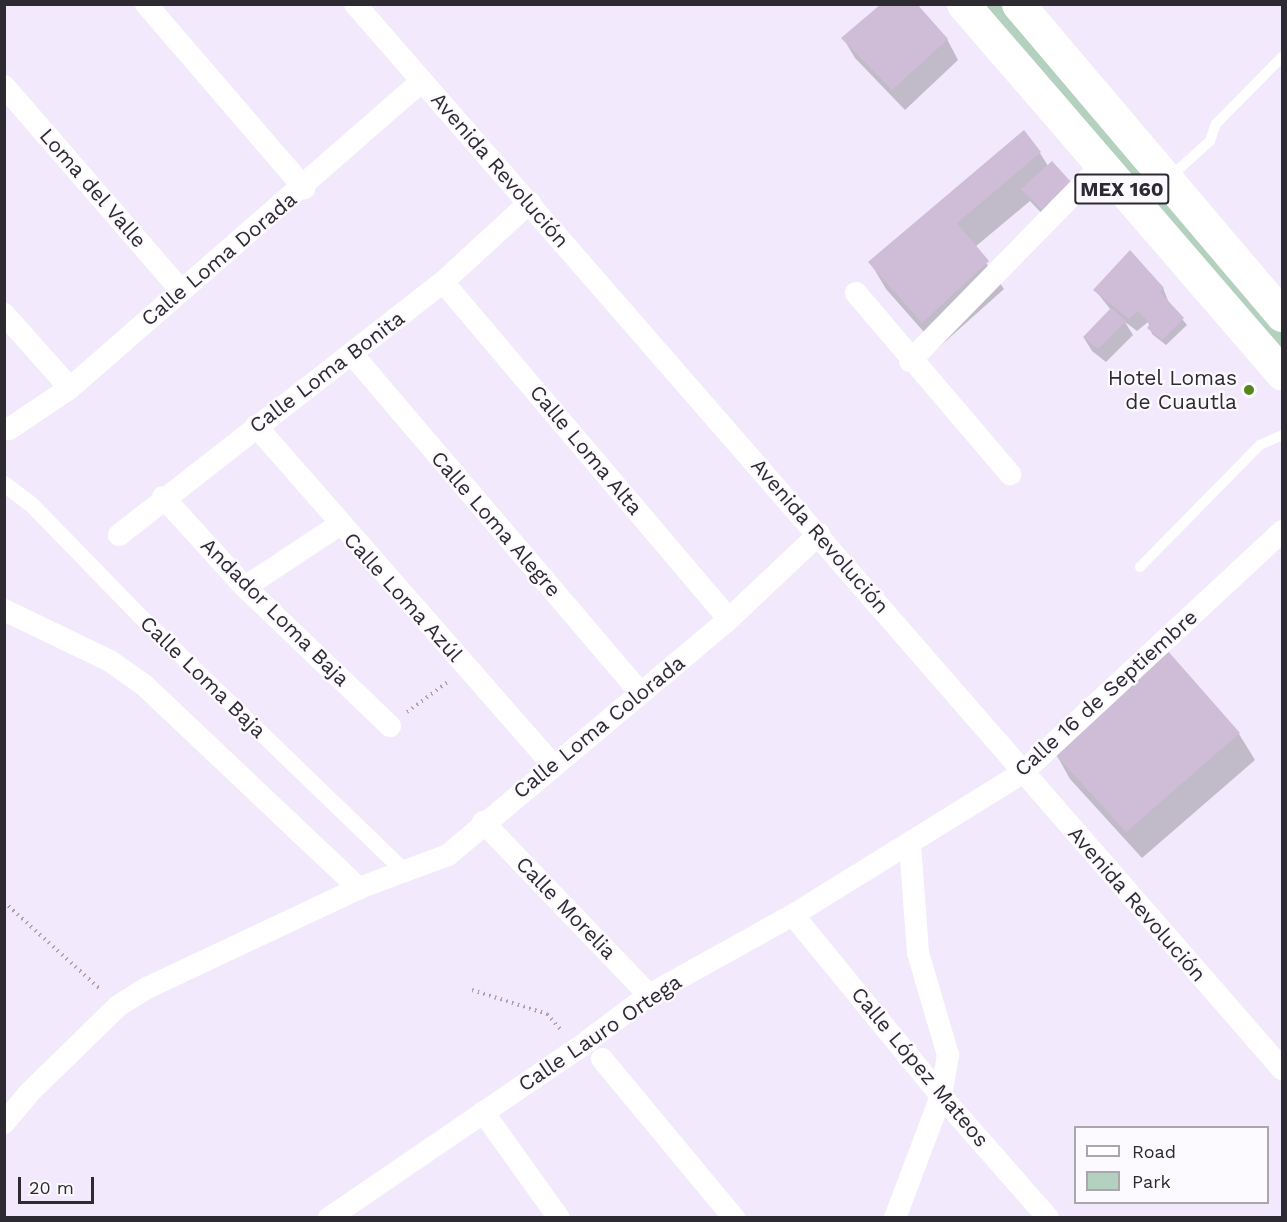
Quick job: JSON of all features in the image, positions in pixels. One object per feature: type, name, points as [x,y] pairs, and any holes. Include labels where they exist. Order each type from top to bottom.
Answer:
[{"type":"main road","name":"MEX 160","points":[[963,4],[1282,373]]},
{"type":"main road","name":"MEX 160","points":[[1018,4],[1282,315]]},
{"type":"street","points":[[146,4],[304,188]]},
{"type":"street","name":"Avenida Revolución","points":[[355,4],[819,534],[1022,773],[1282,1069]]},
{"type":"street","name":"Calle Loma Dorada","points":[[9,429],[70,388],[181,290],[304,188],[422,81]]},
{"type":"street","name":"Loma del Valle","points":[[4,86],[181,290]]},
{"type":"street","points":[[910,361],[1101,166]]},
{"type":"street","name":"Calle Loma Bonita","points":[[118,535],[163,496],[352,354],[443,282],[530,202]]},
{"type":"street","name":"Calle Loma Alta","points":[[443,282],[729,619]]},
{"type":"street","points":[[856,293],[910,361],[1010,474]]},
{"type":"street","points":[[4,314],[70,388]]},
{"type":"street","name":"Calle Loma Alegre","points":[[352,354],[641,693]]},
{"type":"street","name":"Calle Loma Azúl","points":[[256,426],[339,525],[553,765]]},
{"type":"street","name":"Calle Loma Baja","points":[[4,484],[31,504],[144,620],[403,870]]},
{"type":"street","name":"Andador Loma Baja","points":[[163,496],[245,587],[390,726]]},
{"type":"street","points":[[245,587],[339,525]]},
{"type":"street","name":"Calle 16 de Septiembre","points":[[910,843],[1022,773],[1282,531]]},
{"type":"street","name":"Calle Loma Colorada","points":[[4,1123],[29,1093],[117,1006],[149,987],[359,888],[448,855],[483,822],[729,619],[819,534]]},
{"type":"street","points":[[7,607],[110,661],[144,685],[359,888]]},
{"type":"street","name":"Calle Morelia","points":[[483,822],[649,995]]},
{"type":"street","points":[[895,1218],[941,1096],[948,1055],[918,953],[910,843]]},
{"type":"street","name":"Calle Lauro Ortega","points":[[329,1218],[578,1048],[649,995],[793,915],[910,843]]},
{"type":"street","name":"Calle López Mateos","points":[[793,915],[941,1096],[1048,1218]]},
{"type":"street","points":[[602,1059],[734,1218]]},
{"type":"street","points":[[483,1112],[559,1218]]},
{"type":"lane","points":[[1168,179],[1210,141],[1216,124],[1282,57]]},
{"type":"lane","points":[[1140,567],[1260,445],[1282,435]]},
{"type":"path","points":[[390,726],[466,667]]},
{"type":"path","points":[[4,902],[117,1006]]},
{"type":"path","points":[[472,990],[547,1014],[578,1048]]},
{"type":"green space","points":[[963,5],[1018,5],[1282,315],[1282,373]]},
{"type":"building","points":[[881,4],[917,4],[948,39],[892,90],[841,38]]},
{"type":"building","points":[[1024,130],[1041,152],[957,223],[989,261],[922,323],[868,262]]},
{"type":"building","points":[[1052,161],[1071,182],[1042,210],[1021,189]]},
{"type":"building","points":[[1130,250],[1164,288],[1160,292],[1184,318],[1162,340],[1147,328],[1150,324],[1138,311],[1129,319],[1093,290]]},
{"type":"building","points":[[1111,308],[1126,321],[1098,349],[1083,337]]},
{"type":"building","points":[[1167,650],[1240,733],[1126,832],[1053,752]]},
{"type":"place","name":"Hotel Lomas de Cuautla","points":[[1249,390]]}]
